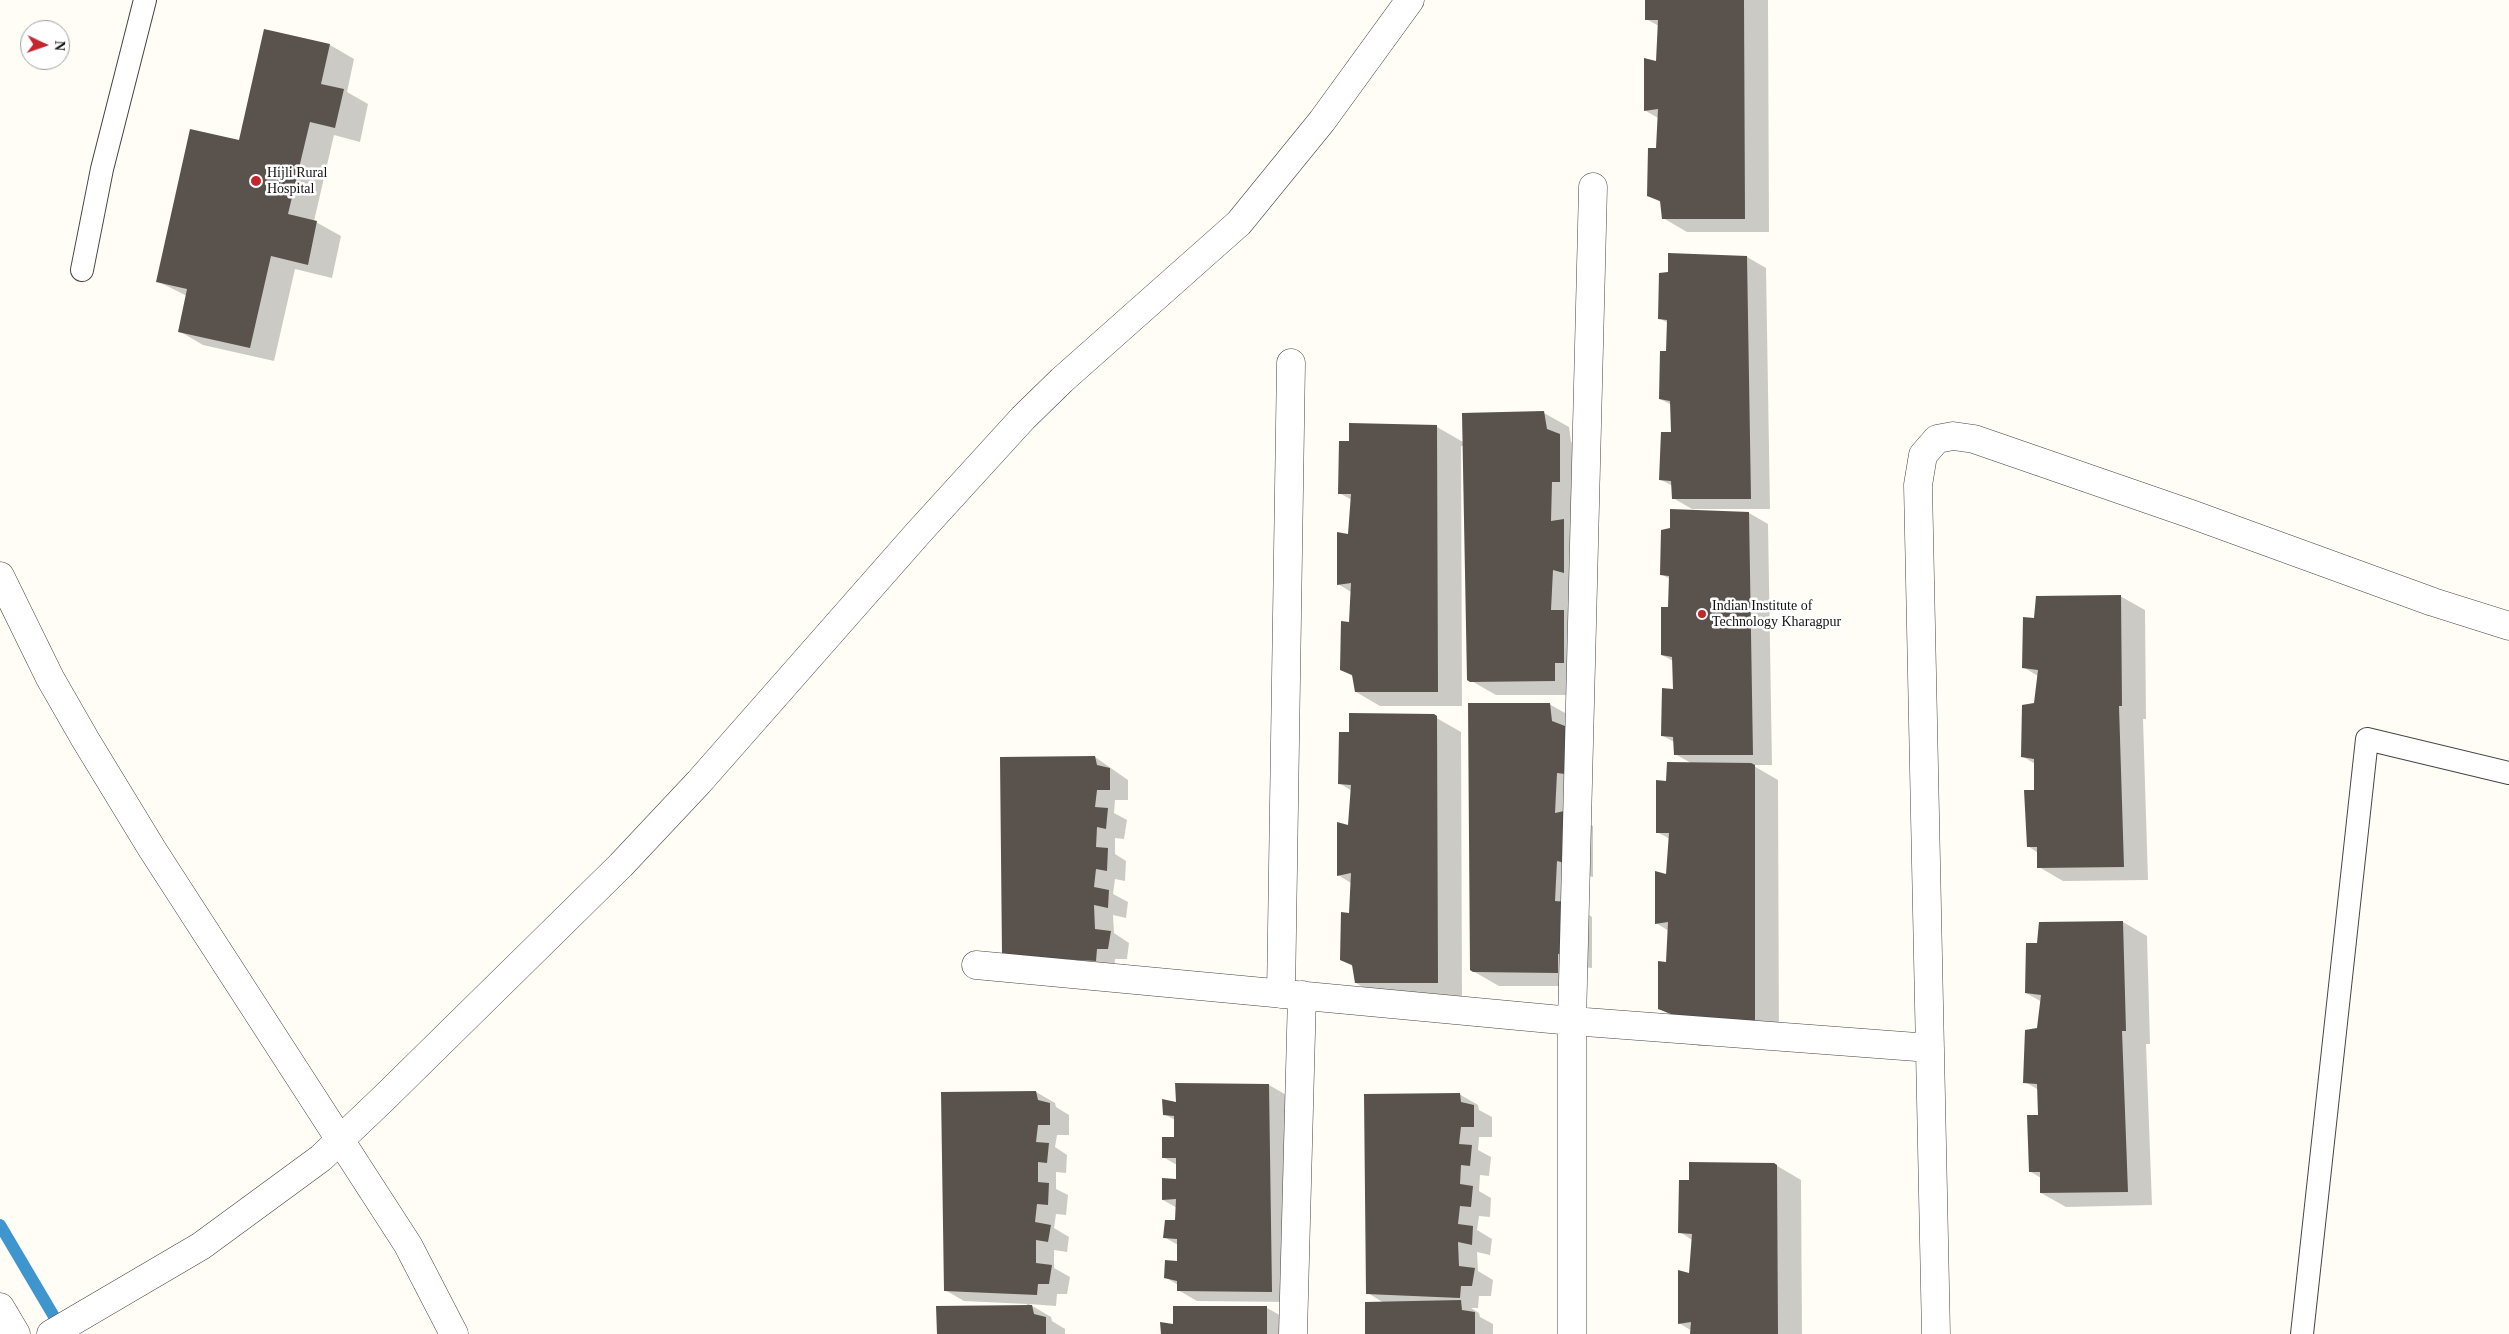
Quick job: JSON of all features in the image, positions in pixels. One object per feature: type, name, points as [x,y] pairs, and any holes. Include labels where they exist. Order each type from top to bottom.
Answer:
[{"type":"street","points":[[51,1334],[200,1246],[321,1158],[621,865],[699,782],[919,532],[1023,418],[1062,380],[1239,223],[1322,121],[1410,0]]},
{"type":"street","points":[[1572,1334],[1572,1021],[1593,187]]},
{"type":"street","points":[[1290,363],[1291,995],[1294,1334]]},
{"type":"street","points":[[1936,1334],[1918,484],[1923,455],[1937,439],[1953,436],[1974,439],[2191,514],[2433,602],[2509,626]]},
{"type":"street","points":[[0,576],[50,678],[136,824],[408,1245],[454,1334]]},
{"type":"street","points":[[976,966],[1572,1021],[1930,1048]]},
{"type":"street","points":[[0,1307],[16,1334]]},
{"type":"lane","points":[[82,270],[102,169],[145,0]]},
{"type":"lane","points":[[2302,1334],[2368,739],[2509,773]]},
{"type":"building","points":[[1645,0],[1744,0],[1745,219],[1662,219],[1660,201],[1647,196],[1648,148],[1656,148],[1658,109],[1644,111],[1644,58],[1656,61],[1658,20],[1645,20]]},
{"type":"building","points":[[264,29],[330,44],[321,84],[344,89],[335,128],[310,122],[288,214],[317,221],[308,265],[271,256],[250,348],[178,332],[187,289],[156,282],[190,129],[239,140]]},
{"type":"building","points":[[1668,253],[1747,256],[1751,499],[1672,499],[1671,481],[1659,480],[1661,432],[1671,432],[1670,401],[1659,399],[1660,351],[1666,351],[1667,320],[1658,319],[1659,273],[1668,272]]},
{"type":"building","points":[[1544,411],[1547,429],[1560,434],[1560,482],[1552,482],[1551,521],[1564,519],[1564,573],[1553,570],[1551,610],[1564,610],[1564,663],[1555,663],[1555,681],[1470,682],[1467,680],[1462,413]]},
{"type":"building","points":[[1349,423],[1437,425],[1438,692],[1355,692],[1352,675],[1340,670],[1341,621],[1349,622],[1351,583],[1337,585],[1337,532],[1348,534],[1351,494],[1338,494],[1339,441],[1349,441]]},
{"type":"building","points":[[1670,509],[1749,512],[1753,755],[1674,755],[1673,737],[1661,736],[1662,688],[1673,689],[1672,657],[1661,655],[1661,607],[1668,607],[1669,576],[1660,575],[1661,530],[1670,528]]},
{"type":"building","points":[[2121,595],[2122,706],[2119,706],[2124,867],[2037,868],[2037,847],[2027,847],[2024,790],[2034,790],[2034,759],[2021,757],[2022,705],[2034,703],[2038,670],[2022,668],[2023,617],[2034,618],[2036,596]]},
{"type":"building","points":[[1468,703],[1550,703],[1552,721],[1565,726],[1565,774],[1557,773],[1555,813],[1569,810],[1569,864],[1557,861],[1555,901],[1568,902],[1568,955],[1558,954],[1558,973],[1473,972],[1470,970]]},
{"type":"building","points":[[1349,713],[1434,714],[1437,716],[1438,983],[1355,983],[1352,965],[1340,960],[1341,912],[1349,913],[1351,873],[1337,876],[1337,822],[1348,825],[1351,785],[1338,784],[1339,732],[1349,732]]},
{"type":"building","points":[[1095,756],[1097,765],[1110,768],[1110,790],[1097,790],[1095,807],[1108,808],[1106,829],[1097,827],[1096,847],[1108,848],[1107,871],[1096,869],[1094,887],[1109,890],[1108,908],[1094,905],[1095,929],[1111,931],[1108,949],[1097,949],[1096,961],[1002,956],[1000,757]]},
{"type":"building","points":[[1667,762],[1751,763],[1755,765],[1755,1032],[1673,1032],[1671,1014],[1658,1009],[1658,961],[1666,962],[1668,922],[1655,924],[1655,871],[1666,874],[1669,833],[1656,833],[1656,780],[1666,781]]},
{"type":"building","points":[[2123,921],[2126,1031],[2122,1031],[2128,1192],[2040,1193],[2040,1172],[2029,1172],[2027,1115],[2038,1115],[2037,1084],[2023,1083],[2025,1030],[2037,1028],[2041,995],[2025,993],[2026,943],[2037,943],[2039,922]]},
{"type":"building","points":[[1175,1083],[1269,1084],[1272,1292],[1177,1291],[1177,1281],[1164,1278],[1165,1260],[1177,1261],[1177,1239],[1163,1238],[1165,1220],[1175,1220],[1176,1199],[1162,1200],[1162,1178],[1176,1179],[1176,1158],[1162,1158],[1162,1137],[1174,1137],[1174,1116],[1163,1115],[1162,1099],[1176,1102]]},
{"type":"building","points":[[1036,1091],[1038,1100],[1050,1103],[1050,1125],[1038,1125],[1036,1142],[1049,1143],[1047,1163],[1038,1162],[1038,1182],[1049,1183],[1048,1205],[1037,1204],[1035,1222],[1051,1225],[1048,1242],[1036,1240],[1036,1263],[1052,1265],[1049,1284],[1038,1284],[1037,1295],[944,1291],[941,1092]]},
{"type":"building","points":[[1460,1093],[1461,1102],[1474,1105],[1474,1127],[1461,1127],[1459,1144],[1472,1145],[1470,1166],[1461,1165],[1460,1184],[1473,1186],[1471,1207],[1460,1206],[1458,1224],[1473,1226],[1472,1245],[1458,1242],[1459,1266],[1475,1268],[1472,1286],[1461,1286],[1460,1298],[1366,1294],[1364,1094]]},
{"type":"building","points":[[1689,1162],[1774,1163],[1777,1165],[1778,1334],[1690,1334],[1691,1322],[1678,1324],[1678,1270],[1689,1273],[1692,1234],[1678,1233],[1679,1180],[1689,1180]]},
{"type":"building","points":[[1461,1300],[1462,1310],[1475,1312],[1475,1334],[1365,1334],[1365,1302]]},
{"type":"building","points":[[1032,1305],[1034,1314],[1046,1317],[1046,1334],[937,1334],[936,1306]]},
{"type":"building","points":[[1173,1306],[1267,1306],[1267,1334],[1161,1334],[1160,1322],[1173,1324]]},
{"type":"waterway","points":[[0,1225],[62,1330]]},
{"type":"place","name":"Hijli Rural Hospital","points":[[256,181]]},
{"type":"place","name":"Indian Institute of Technology Kharagpur","points":[[1702,614]]}]
